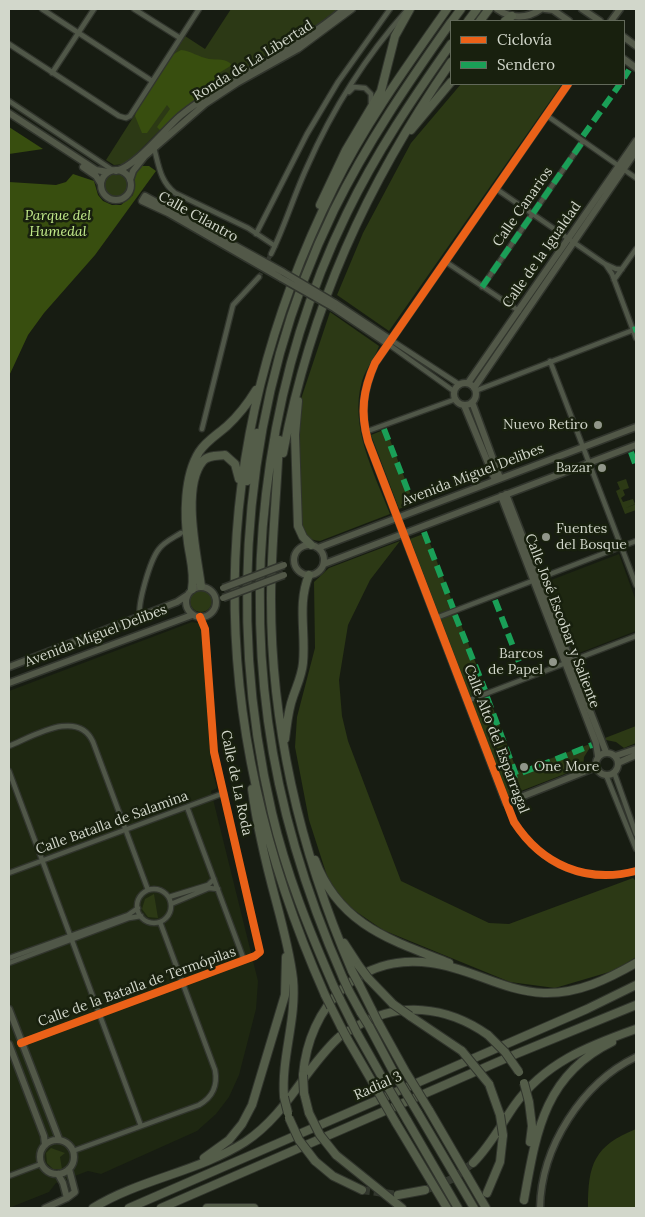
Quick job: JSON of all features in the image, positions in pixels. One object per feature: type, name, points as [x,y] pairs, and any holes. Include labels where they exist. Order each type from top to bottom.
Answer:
[{"type":"highway","points":[[362,1190],[333,1176],[315,1161],[299,1140],[288,1116],[284,1097],[284,1071],[293,1014],[294,981],[290,956],[256,823],[238,669],[234,574],[237,524],[245,460],[260,384],[276,326],[329,183],[381,91],[396,36],[409,9]]},
{"type":"highway","points":[[307,245],[358,143],[404,71],[447,9]]},
{"type":"highway","points":[[453,20],[461,9]]},
{"type":"highway","points":[[469,20],[477,9]]},
{"type":"highway","points":[[481,20],[489,9]]},
{"type":"highway","points":[[235,610],[240,534],[247,479],[260,420],[288,326],[334,210],[366,148],[402,91],[450,25]]},
{"type":"highway","points":[[450,45],[414,97],[346,214],[309,306],[292,363],[268,479],[260,560],[261,645],[268,722],[280,789],[297,854],[324,934],[361,1014],[474,1208]]},
{"type":"highway","points":[[276,495],[288,423],[304,357],[332,278],[375,184],[418,111],[450,63]]},
{"type":"highway","points":[[375,184],[408,133],[450,83]]},
{"type":"highway","points":[[304,357],[296,414],[298,526],[302,537],[315,546]]},
{"type":"highway","points":[[272,381],[253,484],[248,545],[248,640],[251,683],[265,782],[297,899],[334,987],[357,1034],[458,1208]]},
{"type":"highway","points":[[192,589],[193,571],[188,542],[186,512],[192,469],[198,453],[205,444],[247,405],[260,384]]},
{"type":"highway","points":[[278,425],[272,582],[272,638],[274,677],[295,804],[320,890],[356,969],[358,984],[404,1069],[486,1208]]},
{"type":"highway","points":[[201,586],[192,510],[194,484],[204,460],[214,456],[225,455],[235,464],[239,472],[235,518],[237,524]]},
{"type":"highway","points":[[284,746],[291,703],[303,666],[305,641],[301,608],[303,590],[309,575]]},
{"type":"highway","points":[[246,743],[263,819],[287,903],[325,995],[373,1084],[447,1208]]},
{"type":"highway","points":[[295,804],[317,865],[328,886],[339,902],[355,918],[387,938],[499,985]]},
{"type":"highway","points":[[190,1167],[220,1147],[238,1129],[252,1105],[263,1072],[285,995],[286,978],[285,953],[273,889]]},
{"type":"highway","points":[[402,1208],[336,1155],[320,1135],[309,1113],[302,1075],[308,1040],[323,1009],[348,984],[373,969],[407,962],[431,963],[452,967],[499,985],[526,991],[564,992],[593,985],[636,962]]},
{"type":"highway","points":[[356,969],[368,978],[393,1004],[462,1051],[473,1062],[489,1084],[500,1115],[503,1135],[500,1162],[487,1193]]},
{"type":"highway","name":"Radial 3","points":[[128,1208],[580,1012],[636,985]]},
{"type":"highway","name":"Radial 3","points":[[161,1208],[615,1013],[636,1007]]},
{"type":"highway","points":[[92,1208],[234,1149],[262,1129],[295,1095],[330,1046],[340,1036],[364,1021],[396,1011],[428,1010],[459,1018],[488,1035],[505,1052],[519,1072],[529,1102],[532,1126],[524,1204]]},
{"type":"highway","points":[[524,1204],[535,1137],[545,1109],[556,1090],[576,1067],[588,1057],[636,1030]]},
{"type":"highway","points":[[473,1163],[492,1141],[514,1106],[542,1076],[578,1051],[636,1030]]},
{"type":"highway","points":[[398,1195],[425,1190]]},
{"type":"highway","points":[[207,1208],[254,1208]]},
{"type":"main road","name":"Ronda de La Libertad","points":[[113,171],[128,166],[169,125],[209,94],[302,40],[344,9]]},
{"type":"main road","name":"Ronda de La Libertad","points":[[130,180],[133,171],[154,148],[212,99],[298,50],[352,9]]},
{"type":"main road","points":[[498,9],[509,19],[541,9]]},
{"type":"main road","points":[[545,9],[554,10],[568,20]]},
{"type":"main road","points":[[582,9],[598,20]]},
{"type":"main road","points":[[612,20],[620,9]]},
{"type":"main road","points":[[625,38],[636,46]]},
{"type":"main road","points":[[625,60],[636,68]]},
{"type":"main road","name":"Calle Alto del Esparragal","points":[[506,802],[365,432],[362,410],[366,385],[375,363],[567,85]]},
{"type":"main road","points":[[9,113],[96,170],[123,172],[130,180],[128,193],[117,200],[105,196],[101,184],[93,174],[9,118]]},
{"type":"main road","name":"Calle de la Igualdad","points":[[472,387],[621,168],[636,141]]},
{"type":"main road","name":"Calle de la Igualdad","points":[[621,168],[636,151]]},
{"type":"main road","points":[[101,184],[113,171]]},
{"type":"main road","name":"Calle Cilantro","points":[[282,275],[168,213],[142,201],[145,196],[168,206],[334,305],[390,342]]},
{"type":"main road","name":"Calle de la Igualdad","points":[[472,387],[518,311],[571,241]]},
{"type":"main road","points":[[460,384],[472,387],[472,402],[498,479],[464,404],[455,395],[460,384]]},
{"type":"main road","points":[[464,404],[472,402]]},
{"type":"main road","name":"Avenida Miguel Delibes","points":[[315,546],[397,518],[636,427]]},
{"type":"main road","points":[[294,559],[299,570],[309,575],[317,573],[324,564],[636,445]]},
{"type":"main road","name":"Calle José Escobar y Saliente","points":[[504,495],[568,662],[606,752]]},
{"type":"main road","points":[[299,570],[224,598],[216,604],[212,612],[200,617],[192,614],[186,604],[186,596],[192,589],[201,586],[212,590],[223,588],[284,565],[294,559],[300,548],[315,546],[324,555],[324,564]]},
{"type":"main road","points":[[212,590],[216,604]]},
{"type":"main road","name":"Avenida Miguel Delibes","points":[[9,667],[140,617],[182,600],[186,596]]},
{"type":"main road","name":"Avenida Miguel Delibes","points":[[9,682],[192,614]]},
{"type":"main road","name":"Calle José Escobar y Saliente","points":[[568,662],[596,743],[598,756]]},
{"type":"main road","points":[[636,749],[615,756],[606,752],[598,756],[596,767],[600,773],[606,775],[614,772],[618,763],[636,755]]},
{"type":"main road","points":[[615,756],[618,763]]},
{"type":"main road","points":[[506,802],[596,767]]},
{"type":"main road","points":[[9,1009],[59,1140]]},
{"type":"main road","points":[[9,1046],[44,1136],[45,1145]]},
{"type":"main road","points":[[540,1208],[544,1178],[550,1158],[568,1121],[588,1092],[602,1079],[636,1057]]},
{"type":"main road","points":[[51,1140],[59,1140],[68,1143],[74,1151],[74,1163],[69,1169],[58,1174],[48,1171],[42,1164],[40,1154],[45,1145],[51,1140]]},
{"type":"main road","points":[[45,1208],[70,1197],[74,1192],[69,1169]]},
{"type":"main road","points":[[58,1174],[70,1197]]},
{"type":"street","points":[[42,9],[152,81]]},
{"type":"street","points":[[52,73],[94,9]]},
{"type":"street","points":[[134,9],[180,38]]},
{"type":"street","points":[[9,44],[119,116],[126,118],[130,116],[199,9]]},
{"type":"street","points":[[256,234],[307,134],[338,82],[390,9]]},
{"type":"street","points":[[271,254],[308,165],[338,108],[371,55],[409,9]]},
{"type":"street","points":[[338,108],[354,87],[365,88],[372,98],[365,118]]},
{"type":"street","points":[[9,101],[113,171]]},
{"type":"street","points":[[546,116],[636,178]]},
{"type":"street","name":"Calle Canarios","points":[[482,287],[583,141]]},
{"type":"street","points":[[154,148],[166,186],[175,193],[256,234],[275,246]]},
{"type":"street","points":[[495,188],[605,264],[616,269],[622,269]]},
{"type":"street","points":[[614,280],[636,249]]},
{"type":"street","points":[[446,262],[518,311]]},
{"type":"street","points":[[605,264],[635,329],[636,338]]},
{"type":"street","points":[[202,428],[233,305],[259,277]]},
{"type":"street","points":[[472,387],[550,361],[635,329]]},
{"type":"street","name":"Calle Cilantro","points":[[390,342],[460,384]]},
{"type":"street","name":"Calle Cilantro","points":[[390,342],[455,395]]},
{"type":"street","points":[[550,361],[636,585]]},
{"type":"street","points":[[365,432],[455,395]]},
{"type":"street","points":[[140,617],[138,612],[156,552],[162,545],[181,533]]},
{"type":"street","points":[[436,618],[636,541]]},
{"type":"street","name":"Calle de La Roda","points":[[200,617],[205,629],[214,752],[260,952]]},
{"type":"street","points":[[467,701],[636,636]]},
{"type":"street","points":[[9,746],[64,725],[78,727],[83,730],[93,742],[148,890]]},
{"type":"street","points":[[9,771],[141,1126]]},
{"type":"street","points":[[614,772],[636,834]]},
{"type":"street","points":[[606,775],[636,849]]},
{"type":"street","name":"Calle Batalla de Salamina","points":[[9,873],[224,793]]},
{"type":"street","name":"Calle Alto del Esparragal","points":[[506,802],[523,836],[547,858],[560,866],[598,876],[614,876],[636,871]]},
{"type":"street","points":[[187,807],[244,960]]},
{"type":"street","points":[[636,864],[636,871]]},
{"type":"street","points":[[169,897],[208,885],[214,879]]},
{"type":"street","points":[[171,904],[209,888],[218,889]]},
{"type":"street","points":[[148,890],[160,890],[169,897],[171,904],[168,917],[160,922],[149,922],[140,916],[138,908],[140,897],[148,890]]},
{"type":"street","points":[[9,963],[128,915],[138,908]]},
{"type":"street","points":[[9,958],[140,916]]},
{"type":"street","points":[[74,1151],[206,1101],[216,1085],[215,1070],[160,922]]},
{"type":"street","name":"Calle de la Batalla de Termópilas","points":[[21,1043],[244,960],[260,952]]},
{"type":"street","points":[[9,1176],[42,1164]]},
{"type":"shaded area","points":[[231,9],[339,9],[299,38],[204,94],[168,122],[126,164],[114,165],[106,160],[185,36],[205,49]]},
{"type":"shaded area","points":[[460,85],[561,85],[389,331],[337,295],[363,233],[411,143]]},
{"type":"shaded area","points":[[116,173],[124,177],[128,185],[124,193],[116,197],[108,193],[104,185],[108,177]]},
{"type":"shaded area","points":[[330,312],[379,346],[362,381],[359,415],[365,449],[390,514],[320,541],[308,537],[302,527],[299,434],[301,399]]},
{"type":"shaded area","points":[[386,429],[414,503],[399,509],[371,435]]},
{"type":"shaded area","points":[[626,479],[629,488],[623,490],[625,495],[621,498],[623,502],[633,499],[635,504],[626,508],[636,504],[636,510],[625,514],[616,491],[620,489],[617,482]]},
{"type":"shaded area","points":[[426,533],[517,771],[590,744],[591,746],[584,757],[583,767],[508,796],[410,539]]},
{"type":"shaded area","points":[[400,541],[370,580],[348,625],[339,680],[342,716],[348,741],[401,881],[489,923],[509,924],[633,878],[636,881],[636,957],[616,970],[555,988],[510,982],[383,930],[348,906],[329,882],[309,820],[295,747],[297,717],[315,648],[314,582],[329,568]]},
{"type":"shaded area","points":[[619,554],[636,601],[636,631],[574,655],[546,582]]},
{"type":"shaded area","points":[[201,590],[209,593],[212,601],[209,609],[201,612],[193,609],[190,601],[193,593]]},
{"type":"shaded area","points":[[192,622],[198,623],[201,628],[211,767],[217,788],[211,791],[258,981],[256,1009],[239,1075],[229,1097],[216,1114],[197,1131],[101,1174],[88,1171],[56,1183],[49,1192],[9,1208],[9,691]]},
{"type":"shaded area","points":[[636,726],[636,743],[624,748],[616,742],[606,740],[605,738]]},
{"type":"shaded area","points":[[154,894],[158,918],[148,917],[142,909],[145,899]]},
{"type":"shaded area","points":[[636,1129],[636,1208],[588,1208],[590,1179],[596,1158],[611,1142]]},
{"type":"shaded area","points":[[51,1148],[65,1153],[60,1157],[62,1169],[53,1169],[47,1163],[46,1153]]},
{"type":"green space","points":[[181,50],[209,59],[224,60],[232,65],[219,73],[213,88],[160,130],[157,127],[170,109],[167,105],[147,133],[142,133],[135,116],[136,111],[172,55]]},
{"type":"green space","points":[[9,127],[43,149],[9,154]]},
{"type":"green space","name":"Parque del Humedal","points":[[142,166],[149,166],[156,171],[95,255],[44,313],[28,335],[9,376],[9,182],[56,185],[66,182],[73,174],[94,181],[98,195],[103,201],[112,205],[121,205],[133,195],[135,174]]},
{"type":"tunnel","points":[[259,277],[271,254]]},
{"type":"tunnel","points":[[425,1190],[452,1179],[473,1163]]},
{"type":"tunnel","points":[[362,1190],[398,1195]]},
{"type":"marked path","points":[[625,76],[629,70]]},
{"type":"marked path","points":[[583,136],[619,85]]},
{"type":"marked path","points":[[482,287],[583,141]]},
{"type":"marked path","points":[[384,429],[413,504]]},
{"type":"marked path","points":[[631,452],[636,466]]},
{"type":"marked path","points":[[424,532],[453,608]]},
{"type":"marked path","points":[[495,600],[524,675]]},
{"type":"marked path","points":[[455,615],[485,690]]},
{"type":"marked path","points":[[487,697],[516,775],[592,745]]},
{"type":"cycle path","points":[[567,85],[375,363],[365,392],[364,420],[368,441],[514,822],[538,850],[567,868],[583,873],[600,875],[636,871]]},
{"type":"cycle path","points":[[21,1043],[255,956],[260,952],[214,752],[205,629],[200,617]]},
{"type":"place","name":"Nuevo Retiro","points":[[598,425]]},
{"type":"place","name":"Bazar","points":[[602,468]]},
{"type":"place","name":"Fuentes del Bosque","points":[[546,537]]},
{"type":"place","name":"Barcos de Papel","points":[[553,662]]},
{"type":"place","name":"One More","points":[[524,767]]}]
